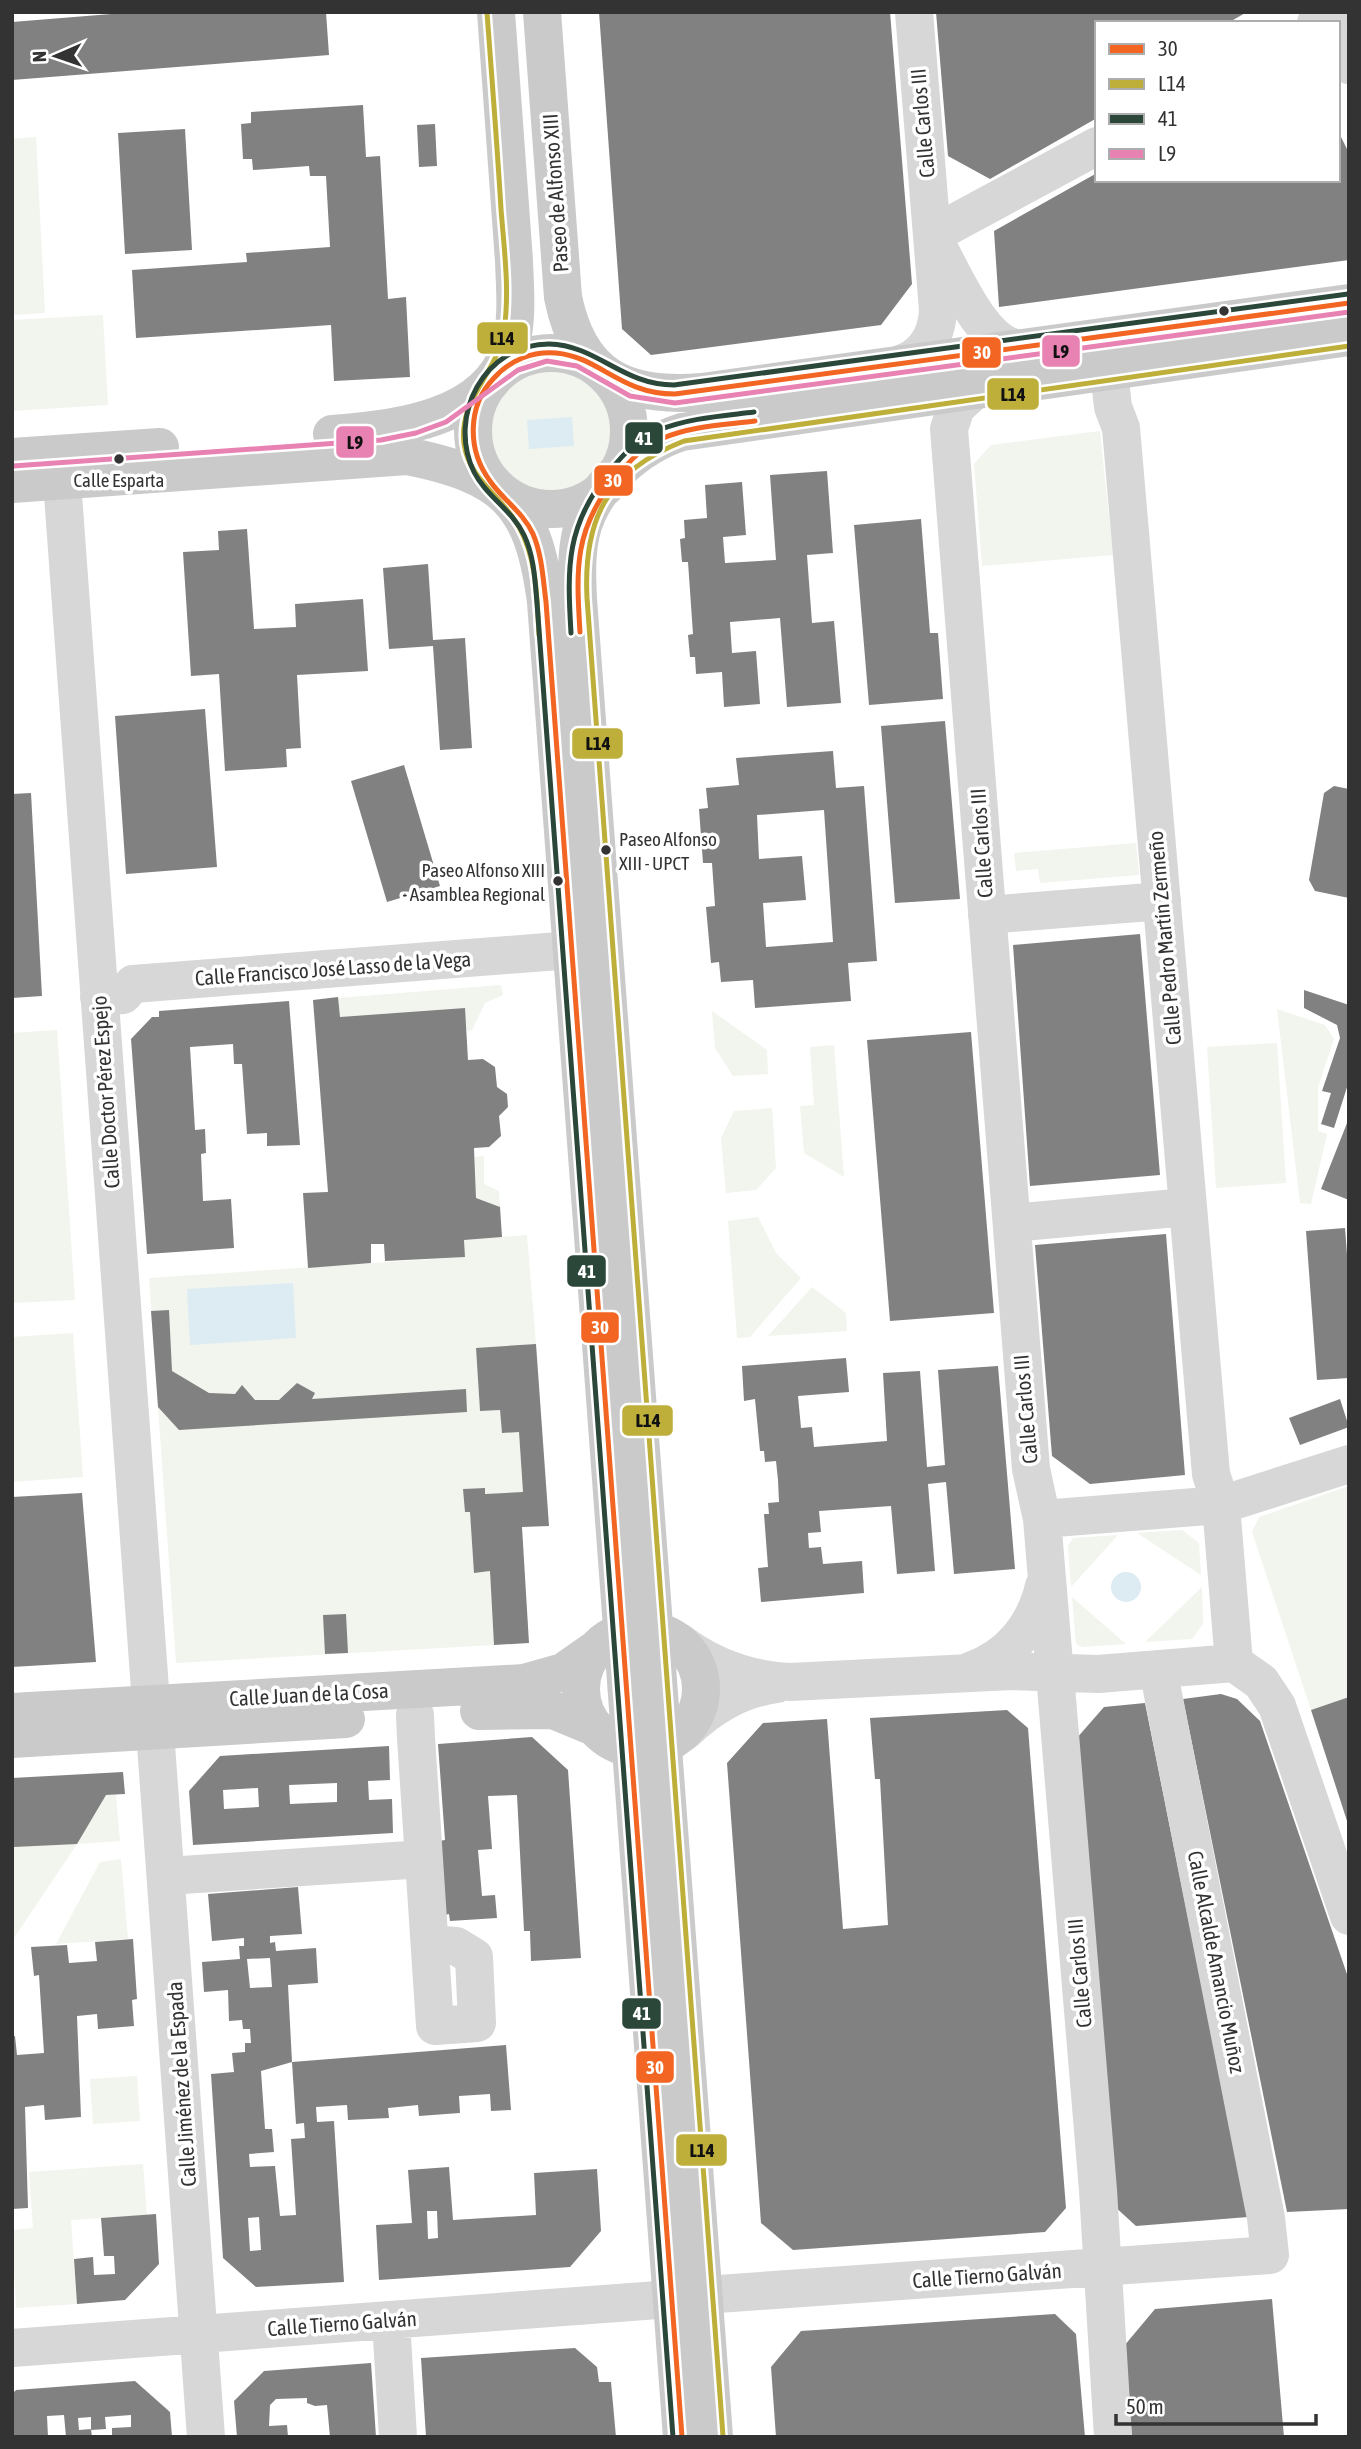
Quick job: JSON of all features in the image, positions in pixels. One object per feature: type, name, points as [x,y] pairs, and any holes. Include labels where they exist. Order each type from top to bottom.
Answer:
[{"type":"main road","points":[[496,12],[515,296],[509,349],[474,415],[473,443],[482,468],[532,533],[542,566],[572,950],[638,1638],[659,1742],[687,2297],[682,2437]]},
{"type":"main road","name":"Paseo de Alfonso XIII","points":[[542,12],[563,297],[574,337],[595,366]]},
{"type":"main road","points":[[12,457],[380,431],[414,425],[442,414],[514,362],[547,352],[563,354],[595,366],[633,388],[661,394],[702,392],[1349,303]]},
{"type":"main road","points":[[12,484],[407,456],[454,467],[533,508],[565,509],[594,497],[644,448],[682,432],[1349,337]]},
{"type":"main road","points":[[595,366],[617,388],[629,428],[625,457],[589,511],[581,530],[577,566],[638,1638]]},
{"type":"main road","points":[[594,1727],[584,1708],[581,1687],[586,1666],[638,1638],[695,1660],[701,1681],[697,1712],[659,1742]]},
{"type":"main road","name":"Calle Juan de la Cosa","points":[[12,1739],[153,1717],[524,1683],[563,1672],[638,1638]]},
{"type":"main road","name":"Calle Juan de la Cosa","points":[[12,1712],[153,1717],[415,1715],[540,1709],[566,1714],[594,1727],[617,1745],[659,1742]]},
{"type":"main road","points":[[687,2297],[714,2437]]},
{"type":"street","name":"Calle Carlos III","points":[[898,365],[920,354],[935,331],[938,310],[914,12]]},
{"type":"street","points":[[1340,47],[1349,65]]},
{"type":"street","points":[[932,234],[1095,147]]},
{"type":"street","name":"Calle Carlos III","points":[[932,234],[970,305],[986,327],[1005,344],[1017,348]]},
{"type":"street","name":"Calle Pedro Martín Zermeño","points":[[1109,371],[1113,408],[1121,428],[1211,1474],[1221,1505],[1234,1663]]},
{"type":"street","name":"Calle Carlos III","points":[[975,390],[956,407],[948,429],[1031,1469],[1042,1519],[1098,2190],[1101,2275],[1113,2437]]},
{"type":"street","name":"Calle Doctor Pérez Espejo","points":[[62,481],[153,1717]]},
{"type":"street","points":[[987,915],[1162,901]]},
{"type":"street","name":"Calle Francisco José Lasso de la Vega","points":[[99,996],[123,995],[133,984],[572,950]]},
{"type":"street","points":[[1012,1223],[1187,1207]]},
{"type":"street","points":[[1042,1519],[1221,1505],[1349,1464]]},
{"type":"street","points":[[951,1675],[989,1663],[1014,1643],[1031,1622],[1040,1601],[1046,1569]]},
{"type":"street","points":[[638,1638],[724,1669],[763,1680],[790,1682]]},
{"type":"street","points":[[659,1742],[734,1696],[758,1687],[790,1682],[1054,1672],[1098,1674],[1234,1663],[1261,1682],[1277,1706],[1349,1916]]},
{"type":"street","name":"Calle Alcalde Amancio Muñoz","points":[[1158,1669],[1266,2218],[1270,2255]]},
{"type":"street","points":[[415,1715],[430,1944]]},
{"type":"street","name":"Calle Jiménez de la Espada","points":[[153,1717],[167,1877],[206,2437]]},
{"type":"street","points":[[167,1877],[424,1859]]},
{"type":"street","name":"Calle Tierno Galván","points":[[12,2347],[687,2297],[1101,2275],[1270,2255]]},
{"type":"street","points":[[391,2321],[398,2437]]},
{"type":"shaded area","points":[[36,137],[45,313],[12,315],[12,139]]},
{"type":"shaded area","points":[[103,315],[108,405],[12,411],[12,320]]},
{"type":"shaded area","points":[[546,352],[563,354],[623,401],[627,414],[629,443],[580,504],[565,509],[533,508],[482,468],[473,442],[474,415],[514,362]]},
{"type":"shaded area","points":[[572,417],[574,446],[529,449],[527,420]]},
{"type":"shaded area","points":[[1100,431],[1113,555],[982,566],[974,464],[991,445]]},
{"type":"shaded area","points":[[1136,843],[1139,875],[1040,883],[1038,869],[1016,871],[1014,853]]},
{"type":"shaded area","points":[[501,985],[503,995],[485,1003],[472,1030],[467,1031],[464,1008],[340,1017],[338,998]]},
{"type":"shaded area","points":[[1277,1009],[1325,1025],[1334,1039],[1318,1087],[1318,1131],[1327,1134],[1311,1204],[1300,1203]]},
{"type":"shaded area","points":[[712,1011],[767,1050],[768,1074],[733,1076],[715,1048]]},
{"type":"shaded area","points":[[57,1030],[75,1300],[12,1303],[12,1033]]},
{"type":"shaded area","points":[[1277,1043],[1286,1183],[1216,1188],[1207,1047]]},
{"type":"shaded area","points":[[834,1045],[844,1177],[804,1153],[800,1106],[814,1105],[810,1047]]},
{"type":"shaded area","points":[[772,1108],[776,1168],[756,1190],[726,1193],[721,1138],[734,1111]]},
{"type":"shaded area","points":[[484,1156],[484,1184],[499,1191],[500,1207],[476,1198],[475,1157]]},
{"type":"shaded area","points":[[758,1217],[776,1253],[801,1278],[750,1337],[737,1338],[728,1221]]},
{"type":"shaded area","points":[[527,1235],[536,1344],[476,1349],[480,1411],[500,1410],[502,1433],[519,1432],[523,1492],[485,1494],[484,1488],[464,1489],[470,1512],[475,1573],[490,1571],[494,1645],[176,1663],[149,1278],[465,1257],[464,1240]]},
{"type":"shaded area","points":[[293,1283],[296,1338],[190,1345],[187,1289]]},
{"type":"shaded area","points":[[812,1287],[846,1313],[847,1331],[768,1336]]},
{"type":"shaded area","points":[[73,1333],[83,1477],[12,1482],[12,1337]]},
{"type":"shaded area","points":[[1349,1486],[1349,1697],[1311,1710],[1252,1532],[1259,1517]]},
{"type":"shaded area","points":[[1182,1530],[1199,1543],[1201,1575],[1137,1533]]},
{"type":"shaded area","points":[[1118,1535],[1071,1587],[1068,1546],[1073,1538]]},
{"type":"shaded area","points":[[1126,1572],[1136,1577],[1141,1587],[1136,1597],[1126,1602],[1116,1597],[1111,1587],[1116,1577]]},
{"type":"shaded area","points":[[1202,1587],[1203,1624],[1192,1639],[1145,1642]]},
{"type":"shaded area","points":[[1072,1597],[1126,1644],[1082,1647],[1076,1644]]},
{"type":"shaded area","points":[[106,1795],[116,1795],[120,1841],[77,1844],[12,1941],[12,1817],[14,1847]]},
{"type":"shaded area","points":[[121,1859],[128,1939],[56,1944],[100,1862]]},
{"type":"shaded area","points":[[137,2076],[140,2121],[93,2124],[90,2079]]},
{"type":"shaded area","points":[[143,2164],[147,2215],[71,2220],[77,2304],[16,2308],[12,2230],[33,2228],[29,2172]]},
{"type":"building","points":[[136,12],[326,12],[329,55],[12,80],[12,22]]},
{"type":"building","points":[[599,12],[890,12],[912,284],[881,325],[651,355],[622,329]]},
{"type":"building","points":[[936,12],[1247,12],[1233,21],[1095,21],[1095,119],[990,179],[948,156]]},
{"type":"building","points":[[363,105],[366,157],[380,156],[388,299],[406,297],[410,377],[334,381],[331,325],[136,338],[132,270],[247,262],[246,253],[330,247],[326,176],[310,176],[309,166],[253,170],[252,159],[243,159],[241,124],[251,123],[251,112]]},
{"type":"building","points":[[435,124],[437,166],[419,167],[417,125]]},
{"type":"building","points":[[185,129],[192,250],[125,254],[118,133]]},
{"type":"building","points":[[1340,135],[1349,153],[1349,260],[999,307],[994,231],[1095,174],[1095,182],[1340,182]]},
{"type":"building","points":[[827,471],[833,553],[807,555],[812,623],[834,621],[841,703],[787,707],[780,618],[730,622],[732,653],[756,651],[760,704],[724,707],[722,672],[696,674],[695,657],[690,657],[688,635],[693,634],[688,562],[682,562],[680,539],[685,538],[684,520],[707,518],[705,485],[742,482],[746,535],[723,537],[725,563],[776,560],[770,475]]},
{"type":"building","points":[[921,519],[930,633],[938,633],[943,699],[869,705],[854,525]]},
{"type":"building","points":[[247,529],[254,629],[296,627],[295,604],[363,599],[368,671],[297,675],[301,748],[286,749],[287,767],[225,771],[219,674],[191,676],[183,552],[219,550],[218,531]]},
{"type":"building","points":[[428,564],[433,640],[465,638],[472,748],[440,750],[433,646],[389,649],[383,568]]},
{"type":"building","points":[[205,709],[217,867],[126,874],[115,716]]},
{"type":"building","points":[[945,721],[960,899],[895,903],[881,726]]},
{"type":"building","points":[[833,751],[836,788],[864,786],[877,961],[848,963],[851,1001],[755,1008],[753,980],[721,982],[719,962],[711,963],[706,907],[715,906],[712,863],[703,863],[699,809],[708,808],[706,788],[739,785],[736,758]],"holes":[[[824,810],[833,942],[766,947],[763,903],[806,900],[802,856],[759,859],[757,815]]]},
{"type":"building","points":[[404,765],[440,886],[387,902],[351,781]]},
{"type":"building","points":[[1334,786],[1349,789],[1349,898],[1315,891],[1309,880],[1324,793]]},
{"type":"building","points":[[31,793],[42,996],[12,998],[12,794]]},
{"type":"building","points":[[1140,934],[1160,1175],[1030,1186],[1013,945]]},
{"type":"building","points":[[1304,990],[1349,1005],[1349,1081],[1334,1128],[1321,1124],[1331,1093],[1322,1091],[1340,1038],[1337,1025],[1304,1008]]},
{"type":"building","points":[[338,997],[340,1017],[465,1008],[468,1060],[483,1059],[495,1067],[497,1087],[507,1094],[508,1107],[499,1116],[501,1136],[489,1147],[474,1148],[476,1198],[500,1207],[502,1237],[464,1240],[465,1257],[385,1261],[384,1244],[371,1244],[371,1263],[308,1268],[303,1193],[328,1192],[313,1000]]},
{"type":"building","points":[[289,1001],[300,1145],[267,1146],[267,1133],[247,1134],[242,1064],[234,1064],[233,1044],[190,1047],[195,1130],[205,1129],[206,1153],[201,1154],[203,1201],[231,1199],[234,1248],[147,1254],[131,1039],[152,1017],[159,1017],[159,1011]]},
{"type":"building","points":[[971,1032],[994,1313],[890,1321],[867,1040]]},
{"type":"building","points":[[1349,1118],[1349,1200],[1321,1189]]},
{"type":"building","points":[[1345,1228],[1349,1280],[1349,1378],[1317,1380],[1306,1231]]},
{"type":"building","points":[[1166,1234],[1185,1475],[1090,1484],[1052,1456],[1035,1245]]},
{"type":"building","points":[[169,1310],[172,1371],[209,1393],[235,1394],[242,1385],[255,1400],[279,1400],[297,1383],[315,1393],[312,1399],[466,1389],[467,1412],[179,1430],[158,1407],[151,1311]]},
{"type":"building","points":[[536,1344],[549,1526],[522,1527],[529,1643],[494,1645],[490,1571],[474,1573],[470,1512],[465,1512],[463,1489],[485,1488],[485,1494],[523,1492],[519,1432],[502,1433],[500,1410],[480,1411],[476,1348]]},
{"type":"building","points":[[846,1358],[849,1392],[798,1396],[801,1428],[812,1427],[814,1447],[887,1441],[883,1373],[920,1371],[927,1467],[945,1465],[938,1370],[998,1366],[1015,1569],[954,1574],[946,1482],[928,1484],[935,1571],[897,1574],[891,1506],[819,1511],[821,1532],[808,1533],[809,1548],[821,1547],[823,1564],[862,1561],[864,1593],[761,1602],[758,1568],[768,1567],[764,1514],[769,1514],[768,1503],[779,1502],[778,1480],[776,1461],[765,1462],[764,1451],[760,1451],[755,1399],[744,1401],[742,1366]]},
{"type":"building","points":[[1340,1399],[1349,1427],[1300,1445],[1289,1418]]},
{"type":"building","points":[[82,1493],[96,1662],[12,1667],[12,1497]]},
{"type":"building","points":[[346,1614],[348,1653],[325,1654],[323,1615]]},
{"type":"building","points":[[1221,1694],[1237,1699],[1260,1721],[1349,1980],[1349,2209],[1287,2212],[1183,1699]]},
{"type":"building","points":[[1349,1697],[1349,1823],[1348,1824],[1311,1710]]},
{"type":"building","points":[[1145,1703],[1248,2217],[1136,2226],[1113,2205],[1076,1739],[1104,1707]]},
{"type":"building","points":[[1007,1710],[1028,1728],[1066,2208],[1045,2232],[793,2250],[761,2223],[727,1763],[763,1723],[827,1719],[843,1929],[888,1925],[880,1779],[875,1779],[870,1718]]},
{"type":"building","points":[[532,1737],[568,1770],[581,1958],[531,1961],[530,1931],[524,1931],[517,1795],[488,1796],[492,1849],[478,1850],[482,1896],[495,1895],[497,1918],[450,1921],[449,1914],[445,1915],[439,1841],[445,1840],[438,1744]]},
{"type":"building","points":[[389,1746],[390,1780],[368,1781],[369,1800],[392,1799],[393,1833],[193,1845],[189,1791],[220,1756]],"holes":[[[337,1783],[337,1802],[290,1804],[289,1785]],[[258,1788],[259,1807],[224,1809],[223,1790]]]},
{"type":"building","points":[[123,1772],[125,1794],[106,1795],[77,1844],[14,1847],[12,1778]]},
{"type":"building","points":[[298,1887],[302,1934],[270,1936],[270,1943],[275,1942],[276,1951],[316,1948],[318,1983],[288,1985],[292,2062],[506,2045],[511,2110],[491,2111],[490,2094],[459,2096],[460,2113],[419,2116],[418,2105],[388,2108],[389,2118],[348,2120],[347,2105],[316,2107],[317,2122],[334,2121],[344,2282],[256,2287],[223,2258],[211,2074],[234,2072],[232,2053],[245,2052],[245,2043],[251,2043],[250,2029],[243,2029],[242,2020],[229,2021],[228,1990],[204,1992],[202,1962],[240,1959],[239,1946],[244,1946],[244,1938],[212,1941],[208,1894]],"holes":[[[270,1958],[272,1987],[250,1988],[247,1959]],[[292,2062],[296,2124],[304,2123],[305,2138],[291,2139],[296,2215],[280,2216],[275,2166],[250,2167],[249,2154],[274,2152],[272,2129],[265,2129],[261,2071]],[[259,2217],[261,2250],[250,2251],[248,2218]]]},
{"type":"building","points":[[133,1939],[137,1999],[132,2000],[134,2026],[98,2029],[97,2014],[77,2016],[81,2117],[45,2120],[44,2105],[25,2107],[28,2208],[12,2209],[12,2036],[15,2036],[17,2055],[44,2053],[39,1975],[34,1976],[31,1947],[67,1945],[69,1963],[97,1961],[95,1942]]},
{"type":"building","points":[[449,2167],[453,2220],[536,2215],[534,2173],[597,2169],[601,2231],[570,2267],[379,2280],[376,2225],[412,2223],[408,2170]],"holes":[[[427,2211],[437,2211],[438,2238],[428,2239]]]},
{"type":"building","points":[[156,2214],[159,2264],[125,2300],[77,2304],[74,2259],[93,2257],[94,2275],[115,2274],[114,2256],[104,2256],[101,2218]]},
{"type":"building","points":[[1272,2299],[1284,2437],[1132,2437],[1124,2346],[1155,2309]]},
{"type":"building","points":[[1055,2314],[1076,2334],[1085,2437],[776,2437],[771,2367],[801,2331]]},
{"type":"building","points":[[575,2348],[597,2367],[599,2382],[611,2382],[616,2437],[426,2437],[421,2358]]},
{"type":"building","points":[[371,2363],[376,2437],[330,2437],[327,2405],[315,2406],[307,2403],[307,2398],[276,2399],[270,2405],[269,2426],[287,2425],[288,2437],[237,2437],[234,2401],[264,2371]]},
{"type":"building","points":[[135,2381],[170,2412],[172,2437],[112,2437],[112,2428],[131,2427],[131,2415],[105,2417],[106,2429],[91,2430],[92,2437],[66,2437],[64,2415],[47,2416],[48,2437],[12,2437],[12,2394],[16,2390]],"holes":[[[91,2417],[91,2429],[79,2430],[78,2418]]]},
{"type":"transit line","name":"L14","points":[[487,13],[506,270],[506,316],[500,346],[467,413],[464,444],[472,468],[512,516],[525,539],[535,580],[539,635]]},
{"type":"transit line","name":"41","points":[[673,2437],[536,586],[524,535],[474,472],[467,450],[465,428],[469,407],[477,387],[490,370],[506,356],[526,347],[549,344],[581,351],[639,379],[674,385],[1348,294]]},
{"type":"transit line","name":"30","points":[[682,2437],[546,602],[540,559],[533,534],[524,519],[490,481],[477,456],[473,428],[479,402],[485,389],[500,372],[522,358],[539,354],[571,356],[639,388],[675,394],[1349,303]]},
{"type":"transit line","name":"L9","points":[[13,466],[381,440],[416,433],[446,422],[518,370],[547,361],[577,366],[630,396],[675,403],[1349,312]]},
{"type":"transit line","name":"L14","points":[[723,2436],[587,598],[590,544],[596,522],[605,501],[618,483],[636,467],[684,441],[1349,346]]},
{"type":"transit line","name":"41","points":[[571,633],[569,587],[572,547],[585,510],[615,465],[638,442],[659,430],[694,420],[754,412]]},
{"type":"transit line","name":"30","points":[[580,632],[578,588],[585,532],[602,496],[616,477],[642,450],[661,439],[695,429],[755,421]]},
{"type":"place","name":"Calle Esparta","points":[[119,459]]},
{"type":"place","name":"Paseo Alfonso XIII - UPCT","points":[[606,850]]},
{"type":"place","name":"Paseo Alfonso XIII - Asamblea Regional","points":[[558,881]]}]
